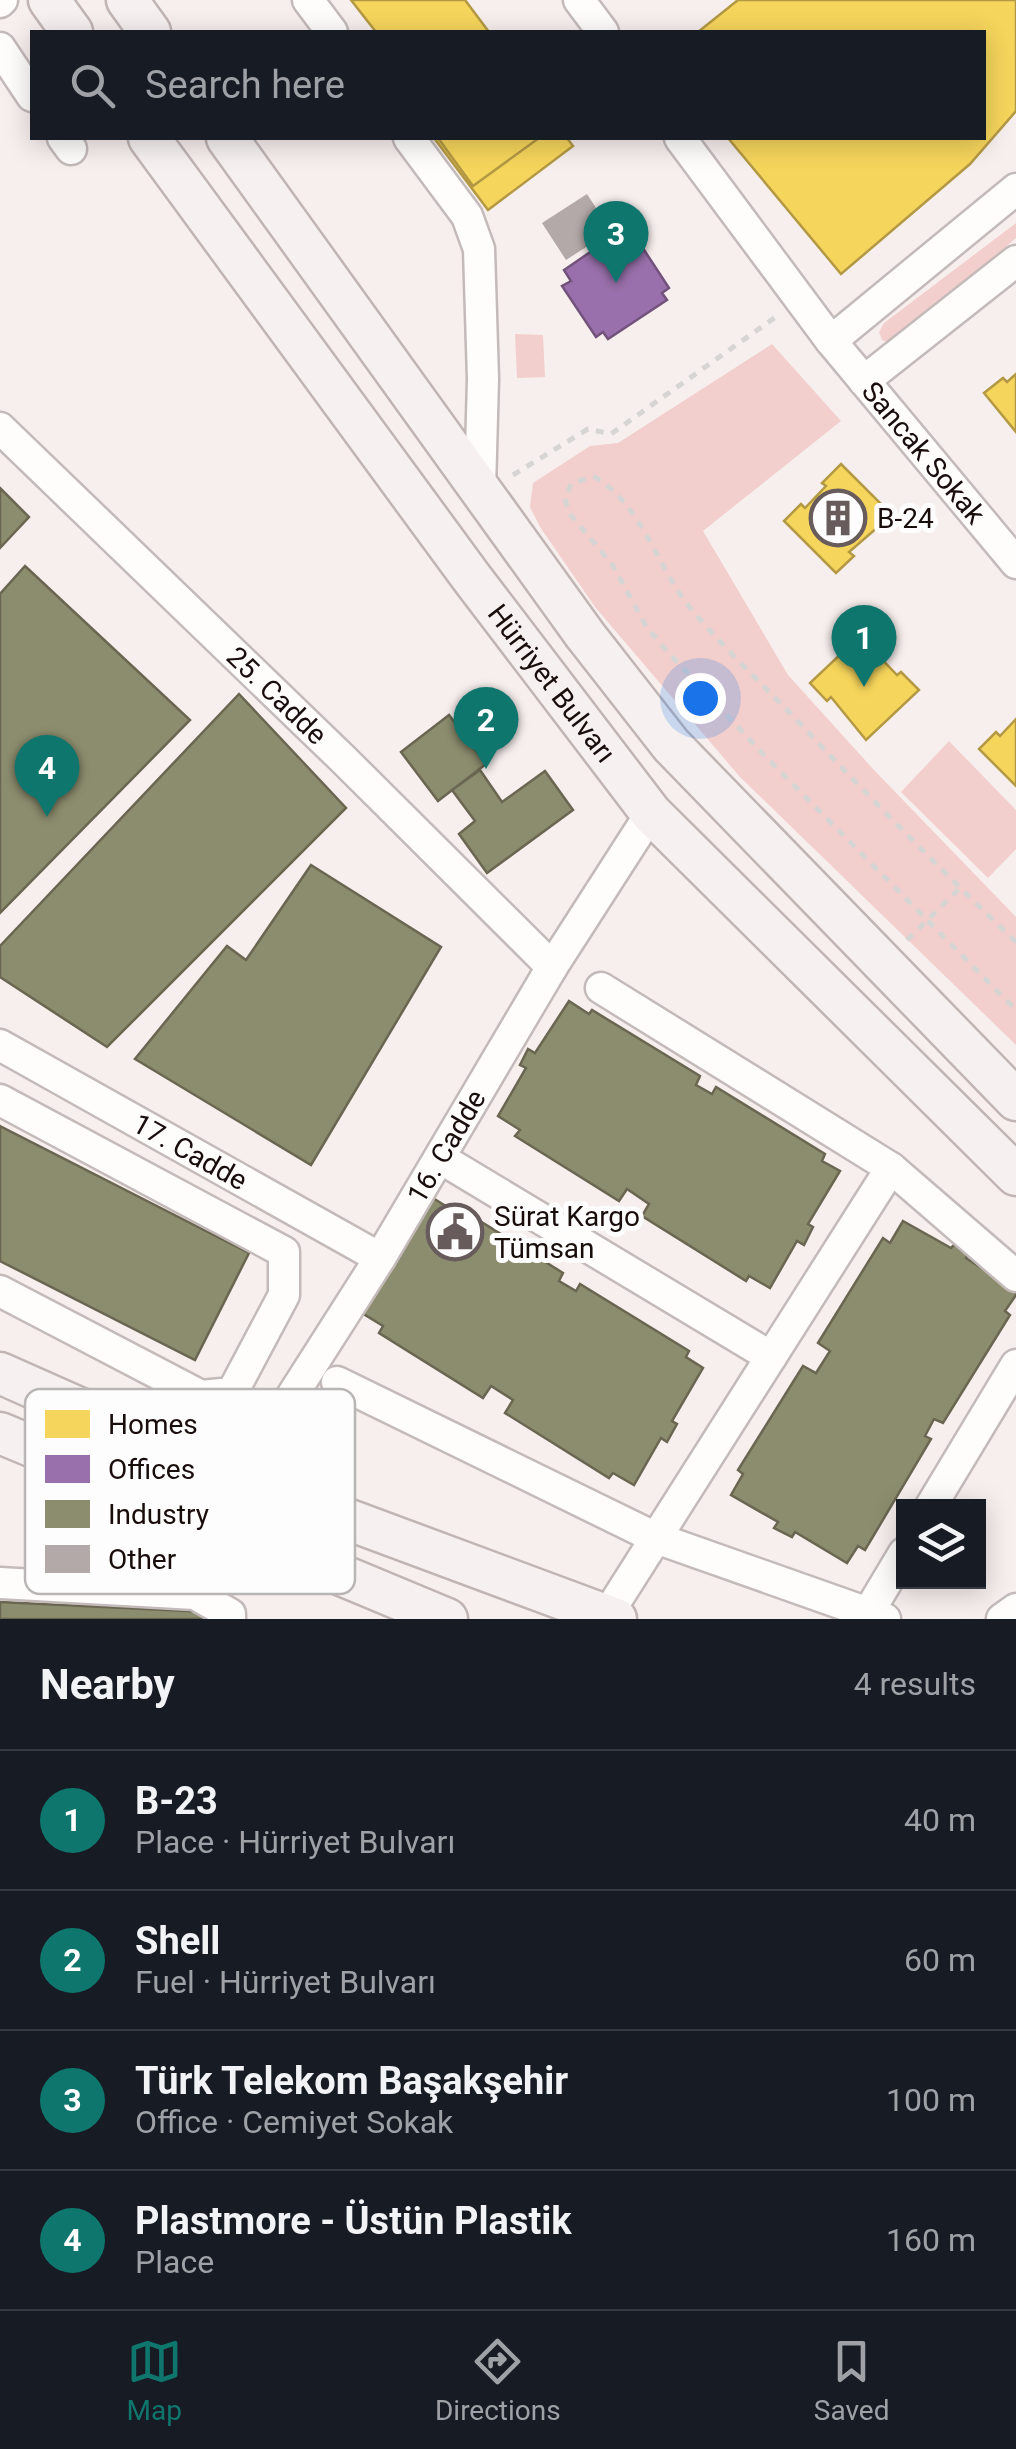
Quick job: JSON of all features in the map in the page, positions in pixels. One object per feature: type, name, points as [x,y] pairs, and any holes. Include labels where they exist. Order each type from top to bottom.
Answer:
[{"type":"main road","points":[[49,0],[71,30]]},
{"type":"main road","points":[[126,0],[148,30]]},
{"type":"main road","name":"Hürriyet Bulvarı","points":[[150,140],[438,532],[651,813],[1016,1174]]},
{"type":"main road","name":"Hürriyet Bulvarı","points":[[229,140],[496,482],[593,646],[670,744],[1016,1100]]},
{"type":"main road","points":[[0,1373],[36,1389]]},
{"type":"main road","points":[[0,1433],[25,1443]]},
{"type":"main road","points":[[355,1522],[611,1617]]},
{"type":"main road","points":[[355,1581],[447,1619]]},
{"type":"street","points":[[308,0],[330,30]]},
{"type":"street","points":[[579,0],[602,30]]},
{"type":"street","points":[[0,48],[30,93]]},
{"type":"street","points":[[410,140],[467,216],[479,248],[483,379],[496,482]]},
{"type":"street","name":"Sancak Sokak","points":[[681,140],[799,299],[1016,564]]},
{"type":"street","points":[[832,340],[1016,189]]},
{"type":"street","points":[[864,381],[1016,260]]},
{"type":"street","name":"25. Cadde","points":[[0,428],[552,967]]},
{"type":"street","name":"16. Cadde","points":[[296,1389],[380,1258],[552,967],[651,813]]},
{"type":"street","points":[[601,988],[891,1168],[1016,1276]]},
{"type":"street","name":"17. Cadde","points":[[0,1045],[380,1258]]},
{"type":"street","points":[[0,1100],[284,1252],[284,1295],[234,1389]]},
{"type":"street","points":[[440,1158],[771,1356]]},
{"type":"street","points":[[611,1617],[656,1538],[891,1168]]},
{"type":"street","points":[[0,1291],[187,1389]]},
{"type":"street","points":[[935,1499],[1016,1365]]},
{"type":"street","points":[[337,1382],[351,1389]]},
{"type":"street","points":[[355,1391],[656,1538],[876,1616],[896,1571]]},
{"type":"street","points":[[0,1582],[25,1584]]},
{"type":"street","points":[[195,1594],[230,1614],[230,1619]]},
{"type":"street","points":[[1002,1619],[1016,1609]]},
{"type":"path","points":[[496,482],[588,429],[610,434],[799,299]]},
{"type":"path","points":[[1016,942],[689,607],[642,527],[608,485],[592,476],[570,484],[565,499],[569,513],[612,564],[646,626],[666,650],[1016,1010]]},
{"type":"path","points":[[883,963],[960,888]]},
{"type":"shaded area","points":[[1016,223],[1016,238],[899,339],[890,343],[882,340],[879,332],[884,323]]},
{"type":"shaded area","points":[[515,334],[543,335],[545,377],[517,378]]},
{"type":"shaded area","points":[[772,344],[841,421],[703,531],[788,675],[1016,917],[1016,1045],[740,777],[595,607],[530,507],[533,483],[590,446],[618,443]]},
{"type":"shaded area","points":[[949,741],[1016,810],[1016,849],[988,878],[901,792]]},
{"type":"building: Homes","points":[[351,0],[465,0],[488,30],[374,30]]},
{"type":"building: Homes","points":[[738,0],[1016,0],[1016,111],[970,164],[841,274],[730,140],[986,140],[986,30],[700,30]]},
{"type":"building: Homes","points":[[436,140],[568,140],[573,146],[488,210]]},
{"type":"building: Homes","points":[[439,140],[536,140],[473,186]]},
{"type":"building: Homes","points":[[1016,374],[1016,432],[984,393],[1003,378],[1007,382]]},
{"type":"building: Homes","name":"B-24","points":[[841,464],[892,515],[849,552],[854,556],[836,573],[784,521],[801,504],[805,508]]},
{"type":"building: Homes","points":[[864,632],[881,650],[876,653],[919,690],[866,740],[831,697],[827,701],[810,683]]},
{"type":"building: Homes","points":[[1016,719],[1016,786],[979,749],[996,732],[1000,736]]},
{"type":"building: Offices","points":[[618,233],[623,240],[633,233],[669,288],[662,293],[667,300],[608,339],[603,332],[596,337],[562,286],[571,281],[564,270]]},
{"type":"building: Industry","points":[[0,488],[29,517],[0,548]]},
{"type":"building: Industry","points":[[25,566],[190,720],[0,913],[0,594]]},
{"type":"building: Industry","points":[[239,694],[346,808],[107,1047],[0,977],[0,946]]},
{"type":"building: Industry","points":[[449,715],[486,764],[438,801],[401,752]]},
{"type":"building: Industry","points":[[480,770],[502,802],[545,771],[573,810],[487,873],[459,834],[475,821],[452,790]]},
{"type":"building: Industry","points":[[311,865],[441,947],[311,1165],[135,1059],[227,946],[246,960]]},
{"type":"building: Industry","points":[[569,1001],[589,1014],[592,1010],[700,1076],[696,1085],[712,1094],[716,1087],[825,1154],[822,1161],[840,1171],[808,1224],[813,1227],[804,1245],[797,1241],[770,1288],[749,1276],[746,1281],[642,1216],[649,1204],[627,1189],[619,1201],[515,1136],[520,1130],[498,1116],[526,1068],[520,1065],[528,1049],[535,1053]]},
{"type":"building: Industry","points":[[0,1126],[249,1253],[195,1360],[0,1261]]},
{"type":"building: Industry","points":[[433,1198],[452,1210],[456,1206],[563,1273],[559,1281],[576,1291],[580,1284],[689,1351],[686,1357],[703,1368],[672,1421],[677,1424],[667,1442],[661,1438],[634,1485],[613,1473],[609,1478],[505,1413],[513,1400],[491,1386],[483,1398],[379,1333],[383,1326],[362,1313]]},
{"type":"building: Industry","points":[[903,1221],[951,1248],[955,1244],[970,1251],[966,1258],[1016,1290],[1016,1295],[1005,1311],[1010,1315],[943,1423],[934,1419],[925,1436],[931,1439],[865,1550],[858,1546],[847,1563],[795,1532],[792,1537],[774,1528],[778,1522],[731,1495],[743,1474],[738,1470],[803,1366],[816,1373],[830,1351],[818,1343],[883,1238],[890,1243]]},
{"type":"building: Industry","points":[[0,1602],[208,1612],[207,1619],[0,1619]]},
{"type":"building: Other","points":[[587,194],[611,231],[566,260],[542,223]]},
{"type":"place","name":"Türk Telekom Başakşehir","points":[[616,283]]},
{"type":"place","name":"B-24","points":[[838,518]]},
{"type":"place","name":"B-23","points":[[864,687]]},
{"type":"place","name":"Shell","points":[[486,769]]},
{"type":"place","name":"Plastmore - Üstün Plastik","points":[[47,817]]},
{"type":"place","name":"Sürat Kargo Tümsan","points":[[455,1232]]}]
